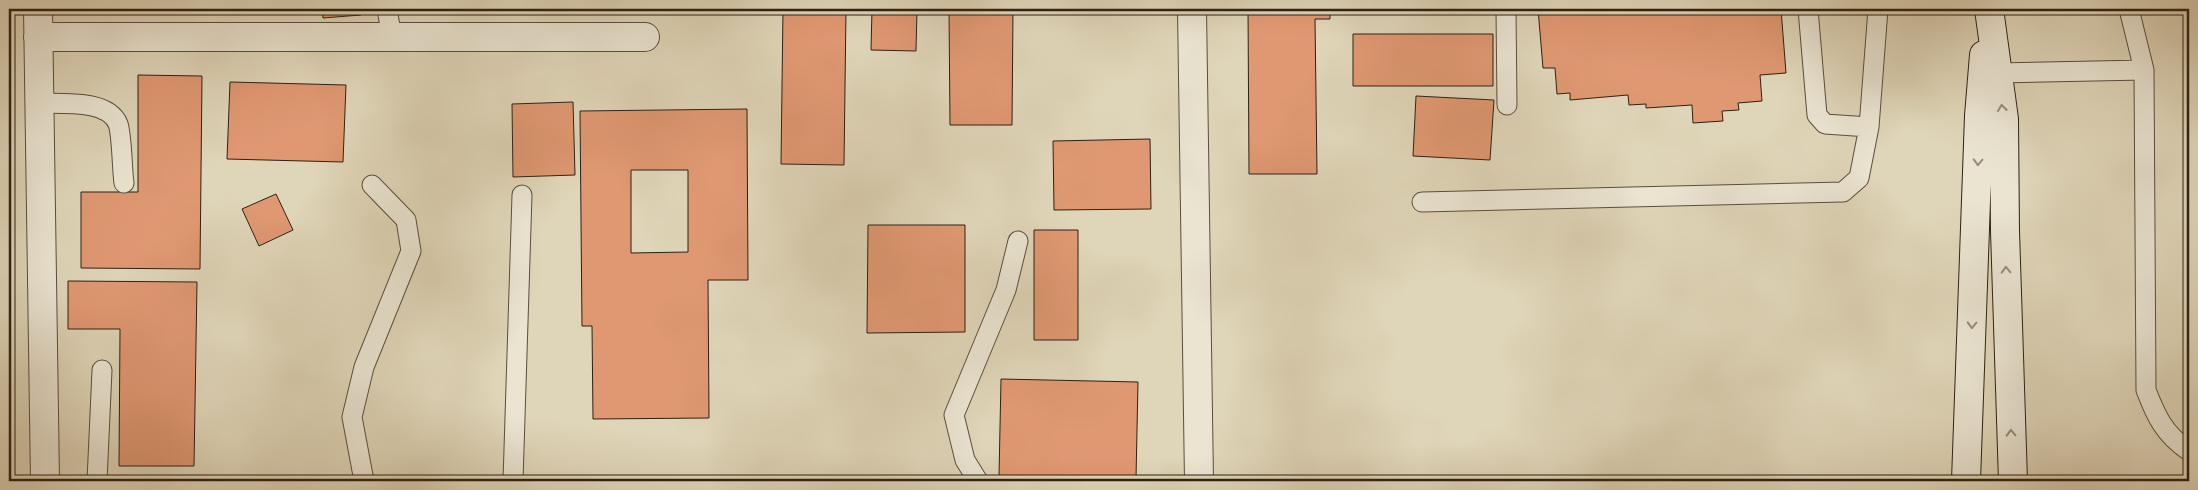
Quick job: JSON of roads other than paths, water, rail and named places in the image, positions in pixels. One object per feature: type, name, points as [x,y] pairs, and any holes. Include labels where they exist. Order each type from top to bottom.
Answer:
[{"type":"street","points":[[38,9],[45,481]]},
{"type":"street","points":[[1192,9],[1199,481]]},
{"type":"street","points":[[1988,9],[2004,119],[2005,231],[2013,481]]},
{"type":"street","points":[[1966,481],[1979,116],[1988,9]]},
{"type":"street","points":[[38,37],[645,38]]},
{"type":"lane","points":[[388,9],[392,38]]},
{"type":"lane","points":[[1506,9],[1507,105]]},
{"type":"lane","points":[[1808,9],[1817,115],[1825,124],[1869,128]]},
{"type":"lane","points":[[1422,202],[1843,192],[1859,178],[1869,128],[1878,9]]},
{"type":"lane","points":[[2129,9],[2144,70],[2146,390],[2158,422],[2189,451]]},
{"type":"lane","points":[[1998,73],[2144,70]]},
{"type":"lane","points":[[39,103],[94,105],[108,112],[118,124],[124,183]]},
{"type":"lane","points":[[364,481],[352,417],[364,366],[411,251],[406,220],[372,185]]},
{"type":"lane","points":[[513,481],[522,195]]},
{"type":"lane","points":[[978,481],[965,460],[954,415],[1006,290],[1018,241]]},
{"type":"lane","points":[[97,481],[102,370]]}]
